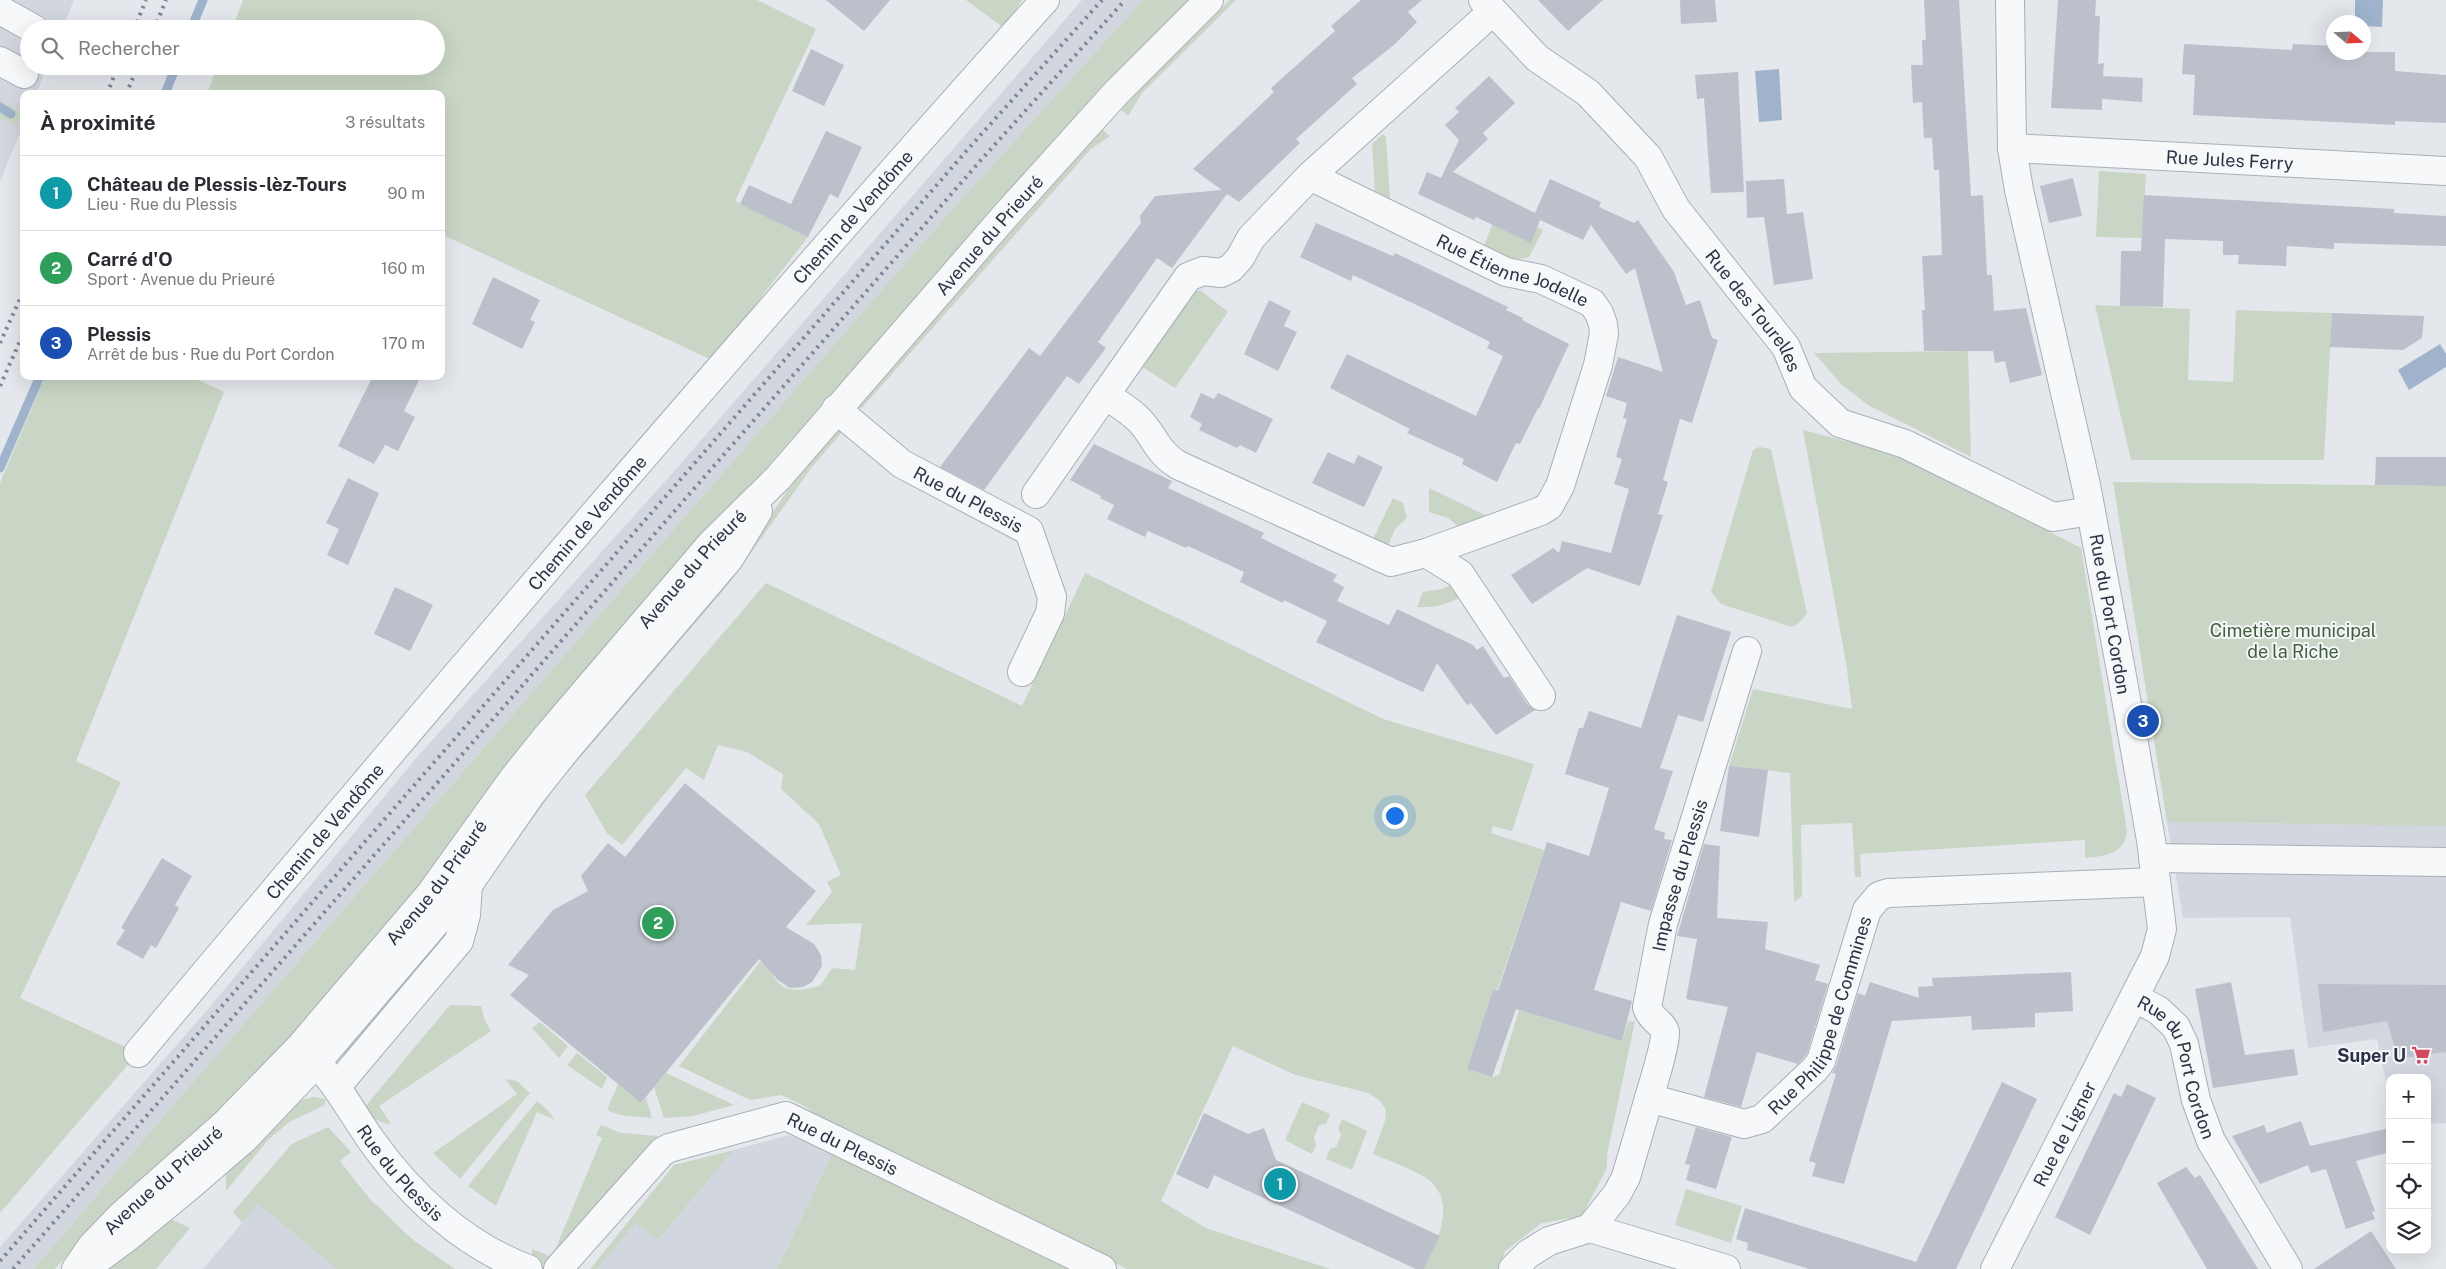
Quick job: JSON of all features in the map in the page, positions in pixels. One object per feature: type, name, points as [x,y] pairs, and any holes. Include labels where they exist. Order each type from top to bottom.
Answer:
[{"type":"street","name":"Chemin de Vendôme","points":[[138,1053],[359,789],[813,260],[1045,0]]},
{"type":"street","name":"Avenue du Prieuré","points":[[76,1269],[92,1246],[122,1215],[308,1054],[468,885],[531,794],[557,742],[711,544],[778,478],[836,409],[1116,93],[1209,0]]},
{"type":"street","name":"Rue du Port Cordon","points":[[2010,0],[2012,148],[2018,190],[2091,511],[2154,870],[2162,929],[2155,956],[2135,998],[2158,1010],[2176,1027],[2184,1044],[2196,1100],[2211,1141],[2288,1269]]},
{"type":"street","points":[[1036,494],[1188,277],[1203,271],[1221,273],[1231,268],[1240,258],[1251,238],[1310,176],[1488,5]]},
{"type":"street","name":"Rue des Tourelles","points":[[1488,5],[1538,58],[1588,93],[1648,157],[1676,209],[1786,347],[1803,388],[1840,423],[1905,444],[2053,517],[2091,511]]},
{"type":"street","points":[[0,10],[20,21]]},
{"type":"street","points":[[0,60],[20,72]]},
{"type":"street","name":"Rue Jules Ferry","points":[[2012,148],[2446,171]]},
{"type":"street","name":"Rue Étienne Jodelle","points":[[1105,395],[1140,421],[1157,448],[1165,457],[1178,465],[1391,562],[1426,553],[1541,512],[1549,506],[1560,486],[1598,365],[1604,334],[1600,313],[1592,303],[1542,280],[1506,272],[1310,176]]},
{"type":"street","name":"Rue du Plessis","points":[[836,409],[902,464],[1029,531],[1052,597],[1050,613],[1022,672]]},
{"type":"street","points":[[1426,553],[1460,574],[1540,696]]},
{"type":"street","name":"Impasse du Plessis","points":[[1649,1098],[1665,1032],[1649,1014],[1647,1007],[1663,924],[1747,651]]},
{"type":"street","name":"Avenue du Prieuré","points":[[84,1269],[129,1236],[222,1158],[283,1098],[308,1054],[431,893],[513,779],[557,742]]},
{"type":"street","name":"Rue Philippe de Commines","points":[[1649,1098],[1744,1124],[1762,1120],[1821,1061],[1867,910],[1879,896],[1888,892],[2154,870],[2446,862]]},
{"type":"street","points":[[336,1086],[459,941],[466,915],[468,885]]},
{"type":"street","name":"Rue de Ligner","points":[[1995,1269],[2135,998]]},
{"type":"street","name":"Rue du Plessis","points":[[308,1054],[336,1086],[378,1149],[416,1195],[472,1240],[526,1268]]},
{"type":"street","points":[[1513,1269],[1528,1254],[1549,1242],[1590,1228],[1617,1194],[1626,1177],[1649,1098]]},
{"type":"street","name":"Rue du Plessis","points":[[558,1269],[662,1152],[669,1148],[786,1116],[1102,1269]]},
{"type":"street","points":[[1590,1228],[1726,1269]]},
{"type":"shaded area","points":[[0,0],[74,0],[66,20],[20,20],[20,75],[43,75],[38,90],[20,90],[20,133],[0,181]]},
{"type":"shaded area","points":[[1082,0],[1143,0],[948,214],[163,1117],[34,1269],[0,1269],[0,1247],[209,1008],[418,756],[677,468]]},
{"type":"shaded area","points":[[2167,822],[2446,826],[2446,1123],[2431,1124],[2431,1074],[2386,1074],[2386,1082],[2377,1039],[2308,1048],[2290,917],[2183,918]]},
{"type":"shaded area","points":[[789,1135],[832,1154],[777,1269],[597,1269],[636,1222],[658,1240],[734,1150]]},
{"type":"shaded area","points":[[258,1204],[336,1269],[203,1269]]},
{"type":"green space","points":[[243,0],[757,0],[816,29],[735,201],[808,237],[712,360],[445,236],[445,90],[208,90],[214,75],[445,75],[445,20],[235,20]]},
{"type":"green space","points":[[966,0],[1022,0],[1004,28]]},
{"type":"green space","points":[[1143,0],[1189,0],[1106,83],[693,552],[286,1049],[91,1229],[55,1269],[34,1269],[163,1117],[948,214]]},
{"type":"green space","points":[[1230,0],[1236,0],[1142,93],[1128,116],[1120,109]]},
{"type":"green space","points":[[0,100],[20,112],[17,125],[0,118]]},
{"type":"green space","points":[[1102,129],[1110,136],[1091,149],[861,409],[857,406]]},
{"type":"green space","points":[[1383,134],[1386,137],[1390,199],[1375,191],[1372,144]]},
{"type":"green space","points":[[2099,171],[2146,174],[2142,238],[2096,237]]},
{"type":"green space","points":[[1499,209],[1543,230],[1529,257],[1516,260],[1484,245]]},
{"type":"green space","points":[[1200,290],[1228,312],[1175,388],[1139,365],[1189,294]]},
{"type":"green space","points":[[2095,305],[2190,309],[2188,380],[2233,382],[2236,310],[2332,313],[2324,460],[2131,460]]},
{"type":"green space","points":[[1968,351],[1971,457],[1868,405],[1842,385],[1814,353]]},
{"type":"green space","points":[[43,380],[198,380],[224,392],[76,761],[121,782],[20,998],[138,1053],[0,1213],[0,483]]},
{"type":"green space","points":[[839,427],[843,431],[812,467],[728,585],[560,781],[488,881],[485,880],[473,938],[470,937],[484,876],[531,809],[585,741],[732,570],[795,480]]},
{"type":"green space","points":[[1803,430],[1896,454],[2081,548],[2127,831],[2122,845],[2118,849],[2107,855],[2085,858],[2085,840],[1860,854],[1861,877],[1855,877],[1852,823],[1801,825],[1802,896],[1794,902],[1790,773],[1729,766],[1753,689],[1852,709],[1846,662]]},
{"type":"green space","points":[[1759,447],[1771,449],[1807,613],[1799,623],[1792,627],[1721,604],[1711,592],[1753,450]]},
{"type":"green space","name":"Cimetière municipal de la Riche","points":[[2113,482],[2446,486],[2446,826],[2167,822]]},
{"type":"green space","points":[[1429,488],[1487,516],[1459,527],[1448,518],[1429,512]]},
{"type":"green space","points":[[1393,498],[1403,503],[1407,518],[1395,529],[1388,546],[1373,539]]},
{"type":"green space","points":[[1085,573],[1383,719],[1534,764],[1512,831],[1493,826],[1491,833],[1544,850],[1497,991],[1493,991],[1467,1069],[1492,1077],[1499,1075],[1519,1010],[1622,1041],[1628,1022],[1635,1021],[1607,1155],[1607,1168],[1582,1216],[1542,1223],[1505,1251],[1499,1269],[1424,1269],[1439,1235],[1442,1223],[1442,1200],[1437,1189],[1424,1176],[1373,1154],[1385,1121],[1386,1110],[1380,1101],[1369,1093],[1295,1075],[1233,1046],[1161,1201],[1206,1228],[1330,1269],[1127,1269],[825,1121],[804,1106],[781,1095],[750,1100],[679,1066],[760,962],[766,963],[771,973],[781,985],[793,990],[820,986],[832,968],[855,970],[862,923],[806,925],[832,892],[827,882],[841,875],[819,824],[781,789],[783,774],[747,752],[718,745],[704,780],[686,768],[622,845],[607,833],[585,795],[766,583],[1022,706]]},
{"type":"green space","points":[[1452,584],[1459,598],[1439,606],[1417,607],[1423,592],[1442,589]]},
{"type":"green space","points":[[454,915],[450,935],[344,1057],[343,1049]]},
{"type":"green space","points":[[450,1005],[481,1006],[484,1018],[491,1031],[379,1106],[391,1124],[376,1119],[365,1107]]},
{"type":"green space","points":[[540,1022],[568,1046],[559,1058],[532,1028]]},
{"type":"green space","points":[[577,1053],[607,1077],[602,1089],[567,1065]]},
{"type":"green space","points":[[666,1073],[734,1105],[693,1116],[664,1118],[654,1087]]},
{"type":"green space","points":[[505,1079],[517,1081],[530,1093],[460,1179],[433,1153],[517,1094]]},
{"type":"green space","points":[[618,1084],[641,1103],[646,1098],[652,1118],[620,1115],[607,1110]]},
{"type":"green space","points":[[314,1097],[326,1099],[325,1105],[289,1122],[268,1140],[226,1191],[226,1166],[294,1102]]},
{"type":"green space","points":[[537,1101],[548,1110],[555,1120],[537,1112],[496,1206],[468,1186]]},
{"type":"green space","points":[[1302,1102],[1330,1114],[1326,1124],[1319,1125],[1314,1138],[1316,1145],[1312,1154],[1285,1140]]},
{"type":"green space","points":[[1342,1119],[1367,1131],[1352,1170],[1326,1159],[1330,1149],[1336,1147],[1341,1135],[1338,1128]]},
{"type":"green space","points":[[601,1125],[621,1133],[657,1136],[658,1142],[551,1263],[543,1264],[532,1255],[532,1249],[552,1257],[602,1138],[596,1135]]},
{"type":"green space","points":[[328,1127],[351,1152],[340,1161],[369,1198],[412,1239],[455,1269],[336,1269],[258,1204],[242,1223],[233,1212],[292,1144]]},
{"type":"green space","points":[[734,1150],[658,1240],[636,1223],[597,1269],[590,1269],[674,1165]]},
{"type":"green space","points":[[832,1154],[1068,1269],[777,1269]]},
{"type":"green space","points":[[1686,1189],[1742,1206],[1731,1243],[1675,1225]]},
{"type":"green space","points":[[173,1220],[190,1228],[156,1269],[104,1269],[160,1221]]},
{"type":"water","points":[[2355,0],[2383,0],[2382,27],[2371,26],[2371,15],[2355,15]]},
{"type":"water","points":[[1779,69],[1782,120],[1759,122],[1755,71]]},
{"type":"water","points":[[2440,344],[2446,354],[2446,367],[2409,390],[2398,370]]},
{"type":"building","points":[[826,0],[890,0],[864,31]]},
{"type":"building","points":[[1361,0],[1422,0],[1408,12],[1417,22],[1394,45],[1352,78],[1357,84],[1296,139],[1300,143],[1239,202],[1227,194],[1172,268],[1157,258],[1098,342],[1106,348],[1079,384],[1067,376],[984,490],[940,467],[1029,348],[1040,356],[1141,223],[1140,216],[1155,196],[1222,190],[1193,169],[1274,92],[1271,88],[1335,31],[1331,26]]},
{"type":"building","points":[[1538,0],[1603,0],[1568,31]]},
{"type":"building","points":[[1680,0],[1715,0],[1717,22],[1681,24]]},
{"type":"building","points":[[1924,0],[1959,0],[1971,196],[1983,195],[1987,275],[1992,275],[1994,311],[2026,308],[2042,375],[2010,383],[2005,361],[1995,363],[1993,351],[1924,351],[1922,310],[1925,310],[1922,256],[1942,255],[1939,170],[1934,170],[1932,138],[1924,138],[1922,102],[1913,103],[1911,65],[1923,65],[1922,40],[1926,40]]},
{"type":"building","points":[[2058,0],[2096,0],[2095,16],[2100,16],[2098,64],[2104,63],[2103,76],[2143,78],[2142,102],[2102,99],[2102,110],[2051,108]]},
{"type":"building","points":[[2184,44],[2292,50],[2293,44],[2326,46],[2326,60],[2371,60],[2371,52],[2395,52],[2395,71],[2446,75],[2446,123],[2395,121],[2395,125],[2193,115],[2195,75],[2182,74]]},
{"type":"building","points":[[811,49],[844,65],[824,106],[792,91]]},
{"type":"building","points":[[1738,72],[1744,192],[1711,193],[1704,98],[1697,99],[1695,75]]},
{"type":"building","points":[[1489,76],[1515,103],[1483,133],[1488,139],[1453,172],[1535,213],[1550,179],[1601,202],[1599,207],[1634,223],[1638,220],[1674,272],[1686,305],[1700,300],[1712,338],[1718,340],[1692,423],[1680,419],[1663,480],[1668,482],[1658,514],[1663,515],[1640,586],[1587,568],[1532,604],[1511,575],[1553,548],[1559,553],[1562,541],[1611,553],[1629,489],[1614,484],[1622,459],[1616,457],[1627,419],[1623,418],[1627,403],[1606,396],[1618,357],[1663,372],[1635,268],[1626,274],[1591,225],[1583,240],[1540,220],[1531,243],[1476,217],[1474,220],[1418,194],[1427,172],[1441,178],[1459,140],[1445,125],[1459,112],[1455,108]]},
{"type":"building","points":[[826,131],[862,147],[838,198],[830,194],[808,237],[740,204],[749,185],[791,204]]},
{"type":"building","points":[[2073,178],[2082,216],[2049,223],[2040,186]]},
{"type":"building","points":[[1784,179],[1787,214],[1803,212],[1813,279],[1774,285],[1764,217],[1747,218],[1746,181]]},
{"type":"building","points":[[2144,195],[2394,209],[2394,213],[2446,216],[2446,246],[2334,243],[2334,249],[2287,246],[2286,266],[2238,264],[2239,255],[2223,255],[2223,241],[2165,239],[2163,307],[2120,306],[2121,251],[2141,251]]},
{"type":"building","points":[[1316,223],[1393,256],[1395,253],[1452,280],[1508,307],[1506,310],[1523,318],[1522,320],[1569,344],[1539,409],[1520,444],[1516,443],[1497,482],[1462,464],[1464,459],[1407,433],[1410,429],[1330,388],[1347,354],[1476,416],[1503,356],[1487,348],[1490,342],[1425,309],[1353,275],[1351,281],[1300,257]]},
{"type":"building","points":[[493,277],[540,300],[530,320],[535,322],[522,349],[472,324]]},
{"type":"building","points":[[1269,300],[1291,311],[1284,326],[1297,332],[1278,371],[1244,354]]},
{"type":"building","points":[[2332,313],[2424,316],[2422,338],[2403,350],[2330,347]]},
{"type":"building","points":[[371,380],[419,380],[404,411],[415,417],[398,451],[385,445],[374,464],[338,446]]},
{"type":"building","points":[[1201,393],[1214,399],[1218,393],[1273,419],[1256,453],[1240,445],[1237,448],[1199,430],[1202,424],[1190,417]]},
{"type":"building","points":[[1094,444],[1172,481],[1168,488],[1264,533],[1261,538],[1337,575],[1333,581],[1344,587],[1337,601],[1389,625],[1397,609],[1473,645],[1477,650],[1483,646],[1504,678],[1509,676],[1528,705],[1535,710],[1496,735],[1471,703],[1467,705],[1437,663],[1423,692],[1316,642],[1327,621],[1284,600],[1283,603],[1240,582],[1244,572],[1188,546],[1186,548],[1148,531],[1145,537],[1107,519],[1114,505],[1070,480]]},
{"type":"building","points":[[1328,452],[1354,464],[1358,455],[1383,467],[1364,507],[1312,483]]},
{"type":"building","points":[[2376,457],[2446,457],[2446,486],[2375,485]]},
{"type":"building","points":[[348,478],[379,493],[348,565],[327,555],[339,529],[326,523]]},
{"type":"building","points":[[395,587],[433,605],[410,651],[374,634]]},
{"type":"building","points":[[1677,615],[1731,632],[1703,722],[1678,715],[1660,768],[1673,771],[1654,829],[1665,833],[1664,839],[1672,840],[1651,911],[1621,902],[1594,990],[1632,1001],[1622,1041],[1516,1009],[1492,1077],[1467,1069],[1493,990],[1498,991],[1547,842],[1589,856],[1609,788],[1565,774],[1579,728],[1583,728],[1589,711],[1641,728]]},
{"type":"building","points":[[1729,766],[1768,770],[1759,837],[1720,831]]},
{"type":"building","points":[[685,783],[816,891],[786,927],[814,944],[821,955],[822,966],[812,982],[803,987],[790,988],[778,980],[759,959],[641,1103],[510,995],[529,975],[508,965],[553,910],[588,891],[581,876],[608,843],[625,857]]},
{"type":"building","points":[[1704,844],[1720,846],[1717,918],[1768,922],[1765,949],[1820,965],[1815,980],[1828,984],[1807,1054],[1798,1064],[1757,1052],[1741,1107],[1704,1097],[1728,1007],[1686,999],[1697,939],[1677,936]]},
{"type":"building","points":[[162,858],[192,876],[175,905],[179,908],[156,948],[151,945],[143,959],[116,944],[125,930],[121,928]]},
{"type":"building","points":[[2071,972],[2073,1011],[2035,1013],[2035,1027],[1972,1030],[1971,1016],[1892,1021],[1844,1184],[1812,1176],[1816,1163],[1809,1161],[1836,1074],[1832,1073],[1836,1066],[1858,993],[1865,996],[1870,982],[1919,998],[1918,987],[1933,986],[1932,978]]},
{"type":"building","points":[[2231,982],[2245,1055],[2294,1049],[2298,1075],[2213,1088],[2195,989]]},
{"type":"building","name":"Super U","points":[[2318,984],[2446,985],[2446,1052],[2398,1059],[2387,1021],[2323,1032]]},
{"type":"building","points":[[2002,1082],[2037,1099],[1956,1269],[1809,1269],[1747,1250],[1748,1243],[1736,1239],[1745,1208],[1916,1262]]},
{"type":"building","points":[[2127,1084],[2156,1098],[2090,1235],[2055,1217],[2114,1093],[2121,1097]]},
{"type":"building","points":[[1204,1113],[1248,1134],[1264,1128],[1276,1160],[1440,1236],[1424,1269],[1416,1269],[1214,1175],[1208,1189],[1176,1174]]},
{"type":"building","points":[[2301,1121],[2310,1146],[2386,1129],[2386,1153],[2356,1161],[2375,1211],[2372,1212],[2375,1219],[2346,1229],[2326,1169],[2311,1173],[2308,1165],[2260,1184],[2232,1136],[2264,1125],[2267,1133]]},
{"type":"building","points":[[1696,1127],[1732,1137],[1716,1189],[1686,1180],[1690,1165],[1685,1164]]},
{"type":"building","points":[[2186,1167],[2195,1178],[2200,1175],[2258,1269],[2207,1269],[2157,1183]]},
{"type":"building","points":[[2371,1231],[2396,1269],[2314,1269]]},
{"type":"waterway","points":[[195,20],[203,0]]},
{"type":"waterway","points":[[167,90],[172,75]]},
{"type":"waterway","points":[[0,107],[11,114]]},
{"type":"waterway","points":[[0,468],[38,380]]},
{"type":"railway","points":[[138,20],[146,0]]},
{"type":"railway","points":[[158,20],[166,0]]},
{"type":"railway","points":[[0,1261],[969,148],[1102,0]]},
{"type":"railway","points":[[13,1269],[981,160],[1125,0]]},
{"type":"railway","points":[[109,90],[114,75]]},
{"type":"railway","points":[[128,90],[134,75]]},
{"type":"railway","points":[[0,343],[20,299]]},
{"type":"railway","points":[[0,386],[20,341]]},
{"type":"place","name":"Plessis","points":[[2143,721]]},
{"type":"place","name":"Carré d'O","points":[[658,923]]},
{"type":"place","name":"Super U","points":[[2421,1055]]},
{"type":"place","name":"Château de Plessis-lèz-Tours","points":[[1280,1184]]}]
